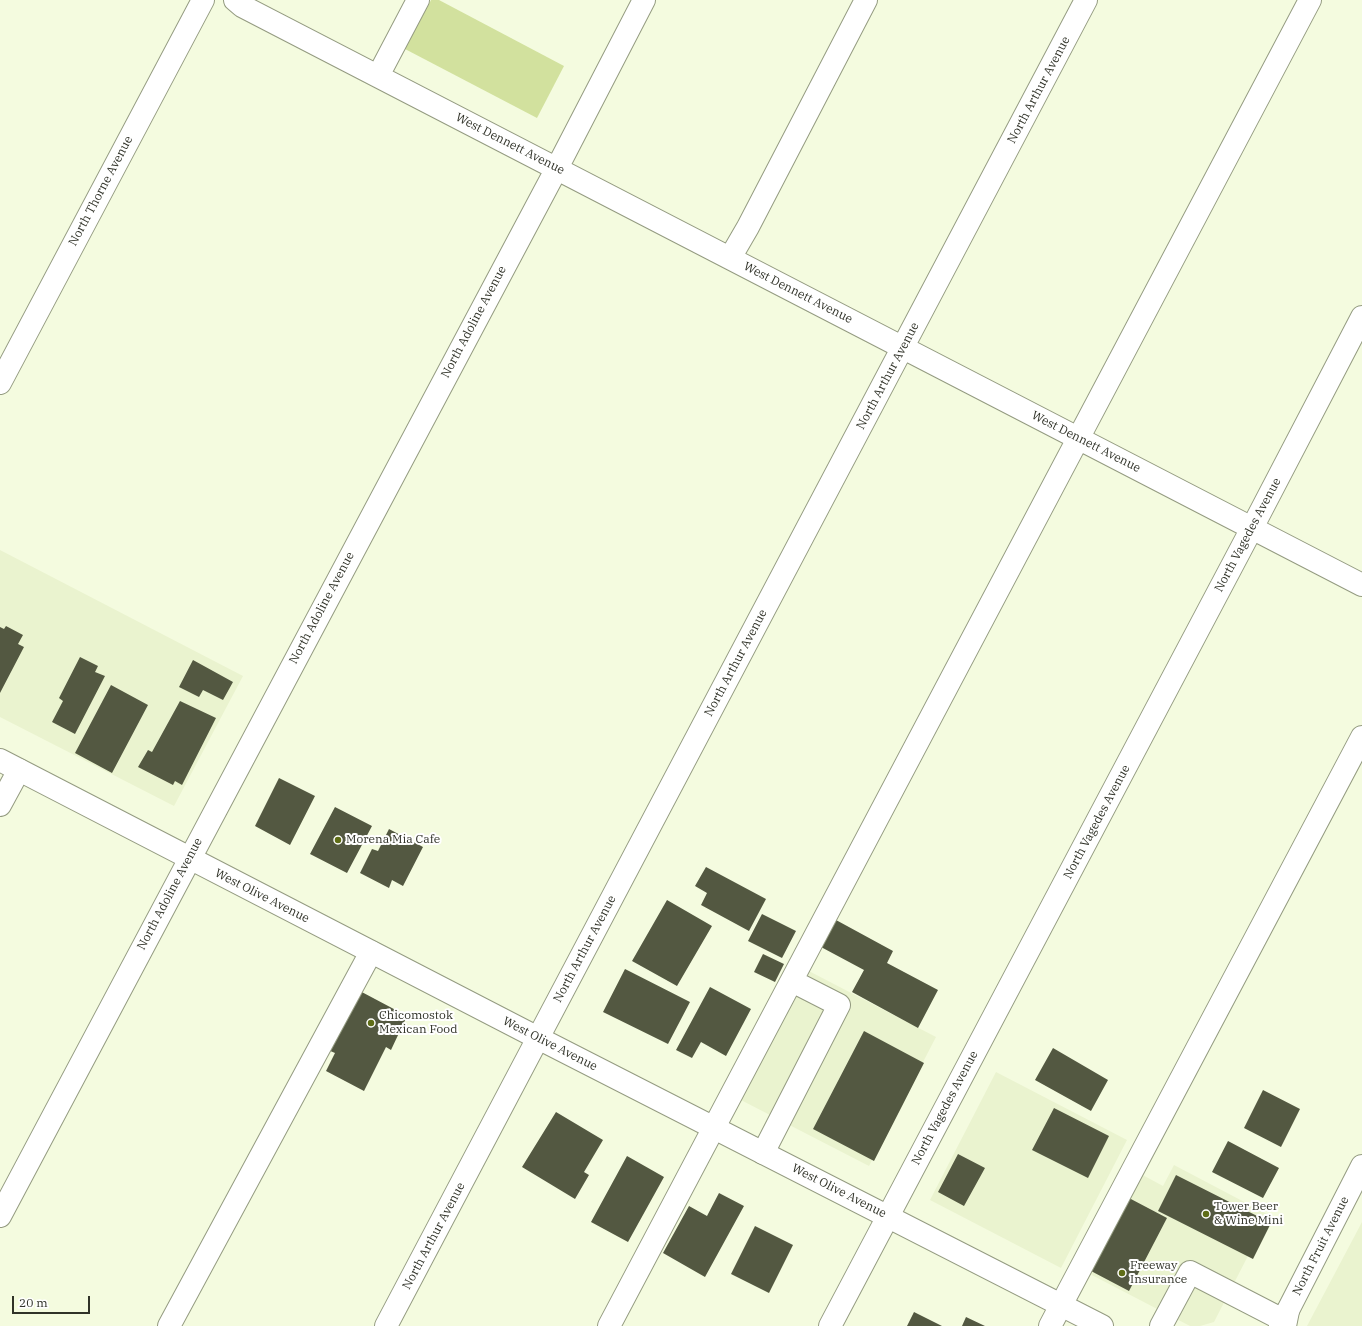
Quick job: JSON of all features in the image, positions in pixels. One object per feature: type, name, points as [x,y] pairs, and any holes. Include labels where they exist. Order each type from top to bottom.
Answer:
[{"type":"street","name":"North Thorne Avenue","points":[[0,383],[203,0]]},
{"type":"street","name":"West Dennett Avenue","points":[[235,0],[242,6],[1362,585]]},
{"type":"street","points":[[378,76],[418,0]]},
{"type":"street","name":"North Adoline Avenue","points":[[0,1216],[644,0]]},
{"type":"street","points":[[730,258],[752,220],[866,0]]},
{"type":"street","name":"North Arthur Avenue","points":[[386,1326],[1086,0]]},
{"type":"street","points":[[609,1326],[1310,0]]},
{"type":"street","name":"North Vagedes Avenue","points":[[830,1326],[1362,317]]},
{"type":"street","points":[[1050,1326],[1362,737]]},
{"type":"street","points":[[0,805],[9,765]]},
{"type":"street","name":"West Olive Avenue","points":[[9,765],[538,1038],[1102,1326]]},
{"type":"street","points":[[169,1326],[371,952]]},
{"type":"street","points":[[763,1153],[839,1005],[792,981]]},
{"type":"street","name":"North Fruit Avenue","points":[[1284,1321],[1362,1166]]},
{"type":"street","points":[[1161,1326],[1190,1272],[1284,1321]]},
{"type":"shaded area","points":[[0,550],[243,676],[174,806],[0,717]]},
{"type":"shaded area","points":[[805,969],[936,1037],[869,1166],[737,1098]]},
{"type":"shaded area","points":[[996,1072],[1127,1140],[1061,1268],[930,1200]]},
{"type":"shaded area","points":[[1174,1165],[1269,1215],[1214,1322],[1200,1326],[1190,1326],[1086,1272],[1137,1172],[1163,1186]]},
{"type":"shaded area","points":[[1362,1222],[1362,1326],[1307,1326]]},
{"type":"green space","points":[[431,0],[439,0],[564,66],[537,118],[405,49]]},
{"type":"building","points":[[6,626],[23,635],[18,644],[24,647],[0,693],[0,627],[4,629]]},
{"type":"building","points":[[80,657],[98,666],[95,672],[105,676],[75,734],[52,722],[63,701],[59,698]]},
{"type":"building","points":[[193,660],[233,682],[223,700],[203,690],[199,697],[179,687]]},
{"type":"building","points":[[111,685],[148,705],[112,773],[75,753]]},
{"type":"building","points":[[180,701],[216,718],[182,785],[175,781],[173,785],[138,767],[148,750],[152,752]]},
{"type":"building","points":[[279,778],[315,796],[290,845],[255,826]]},
{"type":"building","points":[[335,807],[372,826],[347,873],[310,854]]},
{"type":"building","points":[[389,829],[423,847],[403,886],[392,880],[389,888],[360,873],[372,849],[378,851]]},
{"type":"building","points":[[706,867],[766,899],[749,931],[701,905],[707,893],[695,886]]},
{"type":"building","points":[[667,900],[712,926],[677,986],[632,961]]},
{"type":"building","points":[[762,914],[796,931],[782,958],[748,941]]},
{"type":"building","points":[[836,920],[893,951],[887,963],[938,990],[918,1028],[852,992],[864,970],[821,947]]},
{"type":"building","points":[[763,954],[784,964],[775,982],[754,972]]},
{"type":"building","points":[[625,969],[690,1002],[668,1044],[603,1012]]},
{"type":"building","points":[[710,987],[751,1009],[726,1056],[701,1042],[692,1058],[676,1050]]},
{"type":"building","points":[[358,990],[407,1016],[391,1050],[386,1047],[364,1091],[326,1071],[335,1053],[328,1050]]},
{"type":"building","points":[[864,1031],[924,1063],[874,1161],[813,1129]]},
{"type":"building","points":[[1053,1048],[1108,1080],[1091,1111],[1035,1080]]},
{"type":"building","points":[[1263,1090],[1300,1109],[1281,1147],[1244,1128]]},
{"type":"building","points":[[1054,1108],[1109,1136],[1088,1178],[1032,1150]]},
{"type":"building","points":[[556,1112],[603,1140],[584,1172],[589,1175],[575,1199],[522,1167]]},
{"type":"building","points":[[1228,1141],[1279,1168],[1263,1198],[1212,1172]]},
{"type":"building","points":[[958,1154],[985,1168],[964,1206],[938,1192]]},
{"type":"building","points":[[627,1156],[664,1177],[628,1242],[591,1222]]},
{"type":"building","points":[[1176,1175],[1271,1223],[1253,1259],[1158,1211]]},
{"type":"building","points":[[719,1193],[744,1206],[705,1277],[663,1253],[689,1206],[707,1216]]},
{"type":"building","points":[[1129,1198],[1167,1218],[1129,1291],[1091,1271]]},
{"type":"building","points":[[755,1226],[793,1245],[769,1293],[731,1274]]},
{"type":"building","points":[[914,1312],[942,1326],[907,1326]]},
{"type":"building","points":[[966,1317],[985,1326],[962,1326]]},
{"type":"place","name":"Morena Mia Cafe","points":[[338,840]]},
{"type":"place","name":"Chicomostok Mexican Food","points":[[371,1023]]},
{"type":"place","name":"Tower Beer & Wine Mini","points":[[1206,1214]]},
{"type":"place","name":"Freeway Insurance","points":[[1122,1273]]}]
